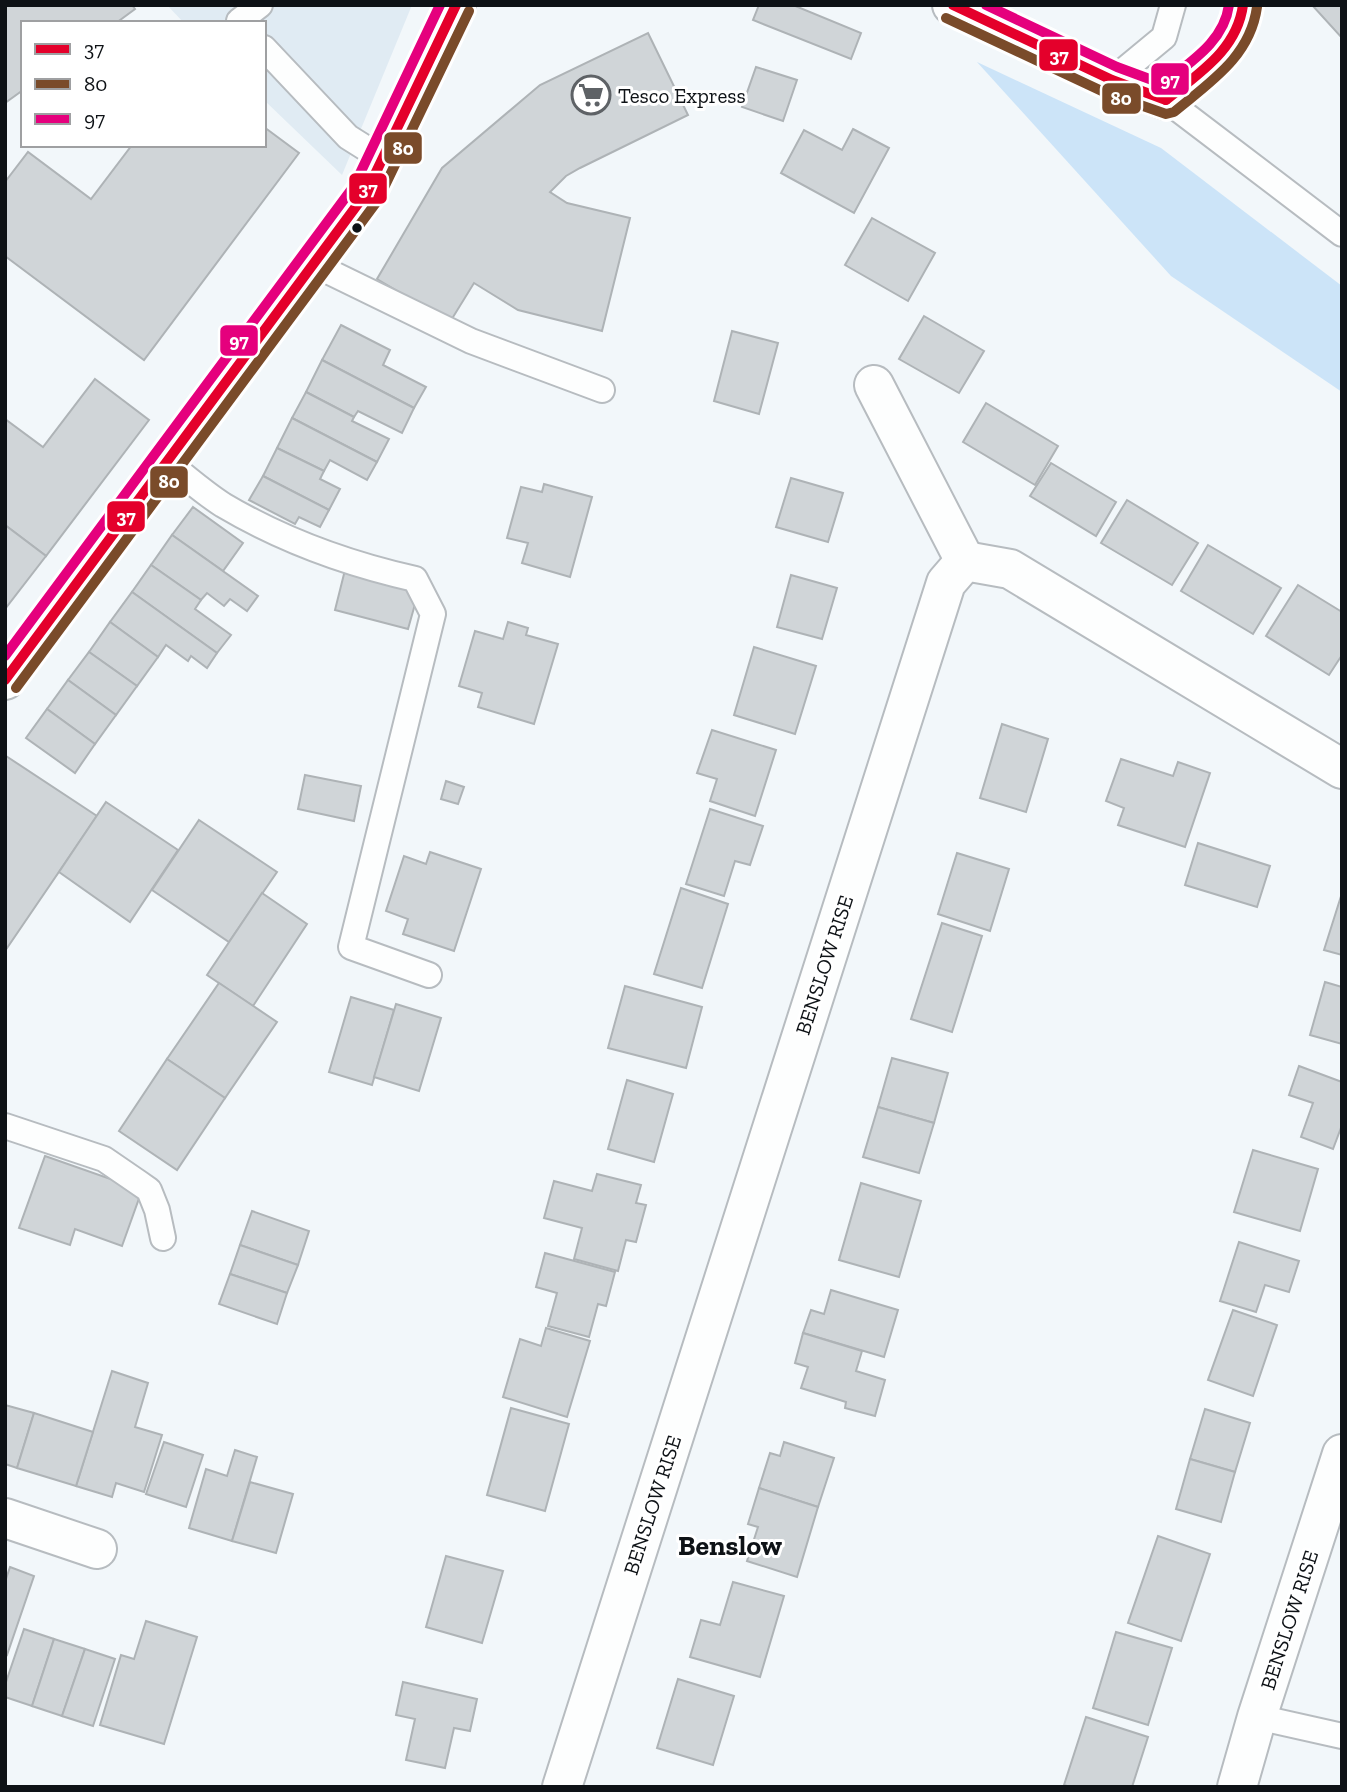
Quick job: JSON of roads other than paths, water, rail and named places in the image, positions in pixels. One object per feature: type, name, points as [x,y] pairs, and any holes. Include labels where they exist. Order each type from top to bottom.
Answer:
[{"type":"street","points":[[5,680],[366,194],[456,5]]},
{"type":"street","points":[[952,5],[1112,80],[1166,100]]},
{"type":"street","points":[[874,384],[965,561],[1010,569],[1342,769]]},
{"type":"street","name":"BENSLOW RISE","points":[[562,1787],[946,583],[965,561]]},
{"type":"street","name":"BENSLOW RISE","points":[[1237,1787],[1342,1454]]},
{"type":"street","points":[[5,1518],[97,1549]]},
{"type":"lane","points":[[239,21],[260,5]]},
{"type":"lane","points":[[1112,80],[1164,37],[1173,5]]},
{"type":"lane","points":[[1243,5],[1243,19],[1226,50],[1166,100],[1342,234]]},
{"type":"lane","points":[[266,50],[348,137],[383,159]]},
{"type":"lane","points":[[313,264],[471,341],[602,390]]},
{"type":"lane","points":[[167,463],[222,504],[293,540],[368,568],[415,579],[427,602],[433,614],[351,947],[429,975]]},
{"type":"lane","points":[[5,1126],[104,1160],[149,1190],[163,1238]]},
{"type":"lane","points":[[1257,1717],[1342,1736]]},
{"type":"place","name":"Tesco Express","points":[[591,95]]},
{"type":"district","name":"Benslow","points":[[730,1545]]}]
